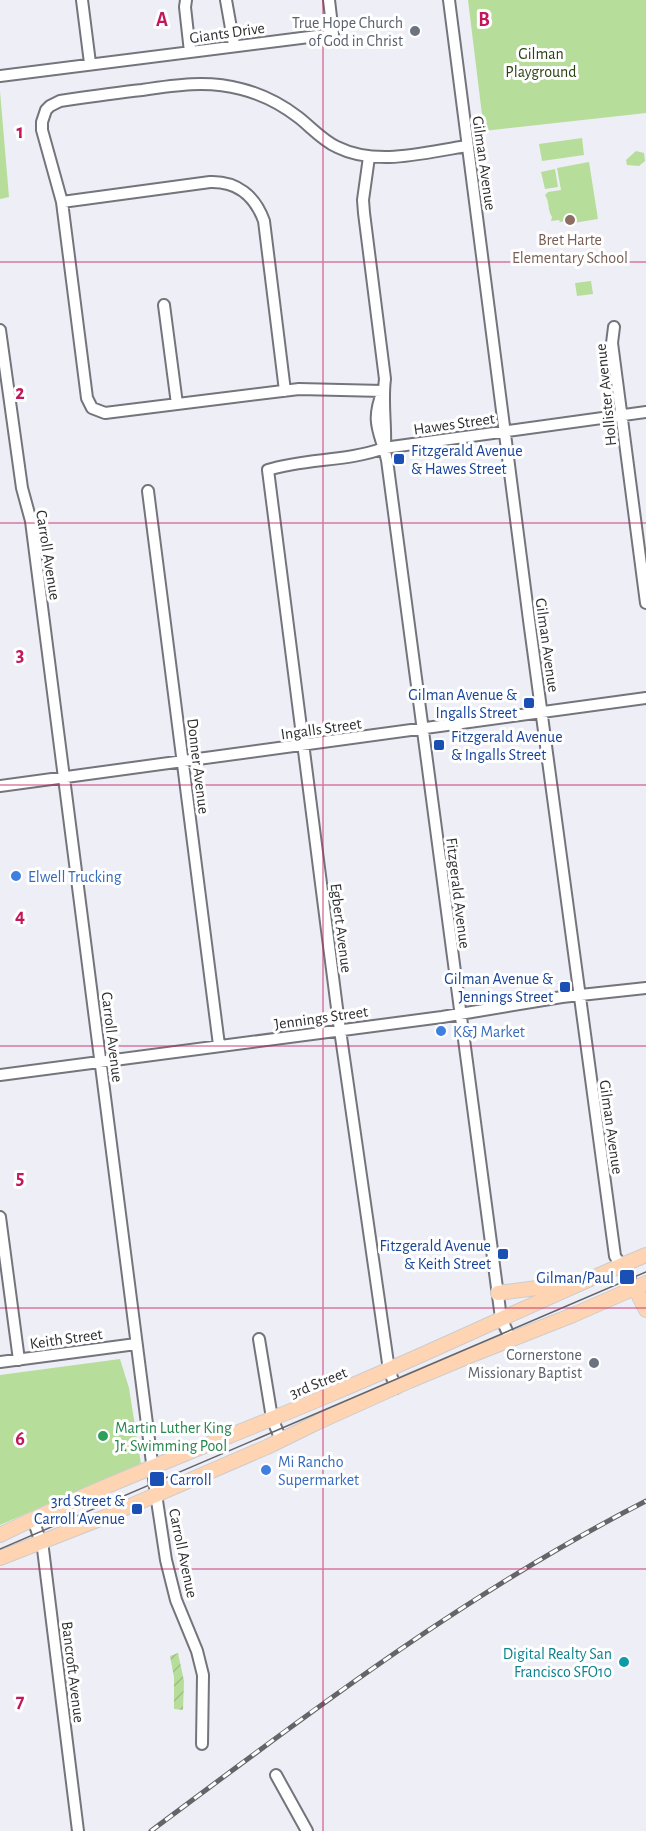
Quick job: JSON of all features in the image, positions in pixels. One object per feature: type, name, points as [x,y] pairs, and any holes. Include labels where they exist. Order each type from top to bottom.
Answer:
[{"type":"main road","name":"3rd Street","points":[[0,1535],[154,1467],[388,1370],[646,1255]]},
{"type":"main road","points":[[498,1293],[584,1282]]},
{"type":"main road","points":[[0,1558],[41,1540],[78,1528],[469,1356],[640,1286],[646,1310]]},
{"type":"street","points":[[82,0],[90,63]]},
{"type":"street","points":[[186,0],[190,52]]},
{"type":"street","points":[[226,0],[234,45]]},
{"type":"street","name":"Giants Drive","points":[[0,76],[333,34],[329,0]]},
{"type":"street","name":"Gilman Avenue","points":[[449,0],[615,1256],[640,1286]]},
{"type":"street","points":[[383,391],[305,389],[105,412],[98,411],[89,404],[62,202],[42,130],[46,110],[60,101],[176,85],[224,85],[256,93],[273,101],[293,113],[337,147],[369,157],[467,146]]},
{"type":"street","name":"Fitzgerald Avenue","points":[[369,157],[363,200],[385,379],[383,391],[386,424],[384,448],[501,1318],[511,1340]]},
{"type":"street","points":[[62,202],[210,182],[231,184],[249,195],[256,203],[264,220],[285,391]]},
{"type":"street","points":[[164,305],[177,404]]},
{"type":"street","name":"Hollister Avenue","points":[[614,327],[612,343],[646,603]]},
{"type":"street","name":"Carroll Avenue","points":[[0,330],[22,489],[31,521],[156,1494],[166,1560],[176,1600],[198,1651],[203,1675],[202,1744]]},
{"type":"street","name":"Hawes Street","points":[[268,470],[370,454],[384,448],[646,412]]},
{"type":"street","name":"Egbert Avenue","points":[[268,470],[340,1029],[388,1370],[396,1388]]},
{"type":"street","name":"Donner Avenue","points":[[148,491],[219,1045]]},
{"type":"street","name":"Ingalls Street","points":[[0,786],[646,698]]},
{"type":"street","name":"Jennings Street","points":[[0,1075],[460,1014],[579,995],[646,988]]},
{"type":"street","points":[[0,1217],[19,1360]]},
{"type":"street","points":[[259,1339],[272,1418],[281,1440]]},
{"type":"street","name":"Keith Street","points":[[0,1362],[136,1344]]},
{"type":"street","name":"Bancroft Avenue","points":[[33,1519],[41,1540],[78,1831]]},
{"type":"street","points":[[276,1775],[307,1831]]},
{"type":"green space","name":"Gilman Playground","points":[[468,0],[646,0],[646,113],[484,131]]},
{"type":"green space","points":[[0,91],[9,197],[0,199]]},
{"type":"green space","points":[[582,138],[584,155],[542,161],[539,144]]},
{"type":"green space","points":[[636,151],[644,153],[645,161],[639,166],[627,165],[626,160]]},
{"type":"green space","points":[[589,162],[598,219],[567,224],[566,221],[551,221],[552,217],[545,195],[548,192],[561,190],[557,168]]},
{"type":"green space","points":[[555,169],[558,187],[545,189],[541,172]]},
{"type":"green space","points":[[591,281],[593,294],[577,296],[575,283]]},
{"type":"green space","points":[[120,1359],[129,1388],[141,1464],[0,1525],[0,1375]]},
{"type":"green space","points":[[178,1653],[184,1681],[183,1710],[174,1709],[174,1677],[170,1656]]},
{"type":"tram line","points":[[0,1549],[646,1272]]},
{"type":"railway","points":[[151,1831],[331,1698],[453,1614],[580,1536],[646,1501]]},
{"type":"place","name":"True Hope Church of God in Christ","points":[[415,31]]},
{"type":"place","name":"Bret Harte Elementary School","points":[[570,220]]},
{"type":"place","name":"Fitzgerald Avenue & Hawes Street","points":[[399,459]]},
{"type":"place","name":"Gilman Avenue & Ingalls Street","points":[[529,703]]},
{"type":"place","name":"Fitzgerald Avenue & Ingalls Street","points":[[439,745]]},
{"type":"place","name":"Elwell Trucking","points":[[16,876]]},
{"type":"place","name":"Gilman Avenue & Jennings Street","points":[[565,987]]},
{"type":"place","name":"K&J Market","points":[[441,1031]]},
{"type":"place","name":"Fitzgerald Avenue & Keith Street","points":[[503,1254]]},
{"type":"place","name":"Gilman/Paul","points":[[627,1277]]},
{"type":"place","name":"Cornerstone Missionary Baptist","points":[[594,1363]]},
{"type":"place","name":"Martin Luther King Jr. Swimming Pool","points":[[103,1436]]},
{"type":"place","name":"Mi Rancho Supermarket","points":[[266,1470]]},
{"type":"place","name":"Carroll","points":[[157,1479]]},
{"type":"place","name":"3rd Street & Carroll Avenue","points":[[137,1509]]},
{"type":"place","name":"Digital Realty San Francisco SFO10","points":[[624,1662]]}]
